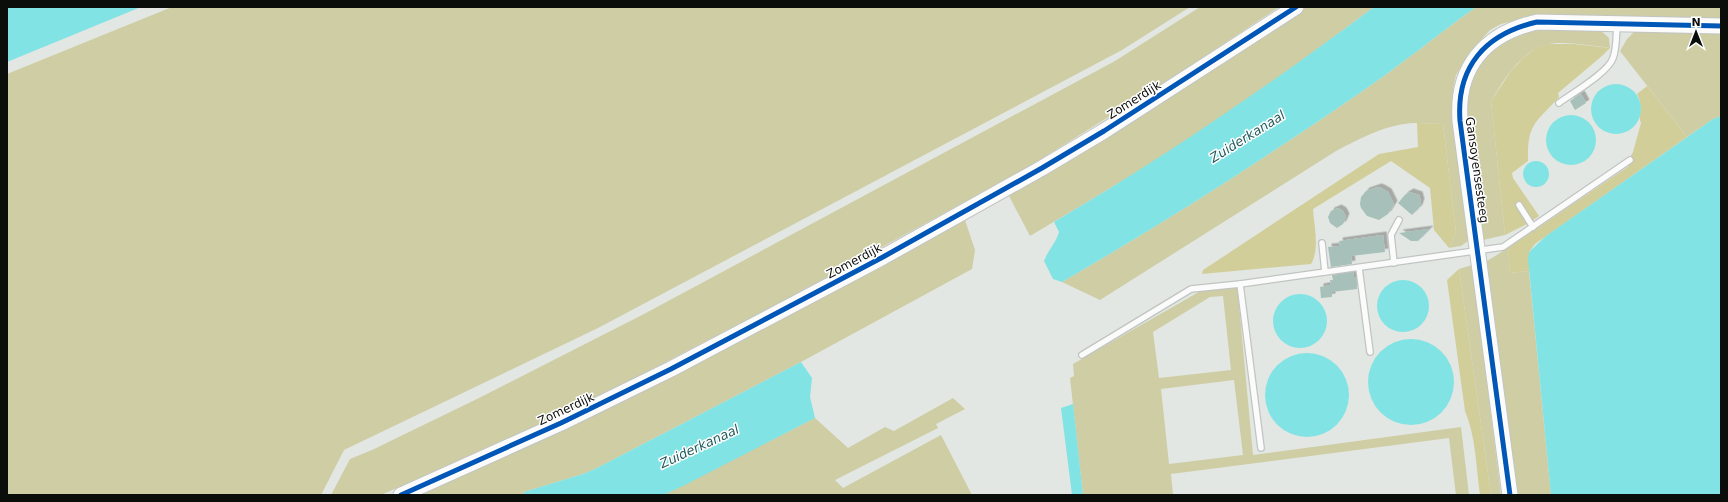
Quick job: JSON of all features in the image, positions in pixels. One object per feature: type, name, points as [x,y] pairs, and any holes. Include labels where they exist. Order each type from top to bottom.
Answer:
[{"type":"street","name":"Zomerdijk","points":[[401,495],[561,423],[671,369],[883,257],[1030,175],[1104,131],[1296,7]]},
{"type":"street","name":"Gansoyensesteeg","points":[[1510,495],[1459,106],[1461,86],[1469,67],[1486,48],[1504,34],[1520,26],[1549,22],[1721,26]]},
{"type":"lane","points":[[1559,103],[1602,73],[1610,64],[1614,56],[1617,24]]},
{"type":"lane","points":[[1082,355],[1191,289],[1240,284],[1479,252],[1502,247],[1630,160]]},
{"type":"lane","points":[[1519,205],[1533,227]]},
{"type":"lane","points":[[1394,263],[1391,235],[1399,220]]},
{"type":"lane","points":[[1322,243],[1325,272]]},
{"type":"lane","points":[[1359,268],[1370,352]]},
{"type":"lane","points":[[1240,284],[1261,448]]},
{"type":"shaded area","points":[[172,7],[1190,7],[1122,50],[598,328],[344,450],[321,495],[7,495],[7,74]]},
{"type":"shaded area","points":[[1200,7],[1279,7],[1187,68],[1025,169],[794,295],[639,376],[526,430],[381,495],[331,495],[350,459],[372,450],[479,398],[644,314],[1115,61]]},
{"type":"shaded area","points":[[1301,7],[1374,7],[1277,79],[1218,120],[1085,204],[1030,236],[1009,196],[1073,157]]},
{"type":"shaded area","points":[[1476,7],[1721,7],[1721,22],[1524,18],[1501,24],[1490,30],[1469,53],[1456,75],[1453,89],[1452,114],[1468,241],[1461,246],[1449,248],[1456,232],[1443,124],[1415,123],[1384,129],[1336,151],[1100,300],[1062,282],[1176,214],[1288,142],[1376,82]]},
{"type":"shaded area","points":[[1545,29],[1599,29],[1609,38],[1610,48],[1568,43],[1545,45],[1536,49],[1520,60],[1501,84],[1491,101],[1505,235],[1483,240],[1471,152],[1466,98],[1476,69],[1493,48],[1500,42],[1528,32]]},
{"type":"shaded area","points":[[1635,31],[1721,33],[1721,116],[1713,119],[1687,137],[1620,51],[1627,39]]},
{"type":"shaded area","points":[[1547,44],[1574,44],[1610,48],[1558,93],[1559,97],[1534,124],[1529,139],[1528,161],[1512,173],[1513,178],[1539,216],[1529,223],[1505,235],[1491,101],[1511,71],[1523,58],[1535,49]]},
{"type":"shaded area","points":[[1647,86],[1687,137],[1535,244],[1529,252],[1529,271],[1510,273],[1508,248],[1629,166],[1627,163],[1633,152],[1641,123],[1640,102],[1637,94]]},
{"type":"shaded area","points":[[1417,123],[1443,124],[1456,232],[1449,248],[1434,230],[1430,188],[1391,161],[1313,209],[1316,244],[1314,258],[1311,264],[1202,274],[1203,270],[1379,154],[1418,147]]},
{"type":"shaded area","points":[[965,220],[975,250],[972,269],[801,362],[595,469],[524,492],[523,495],[422,495],[784,316]]},
{"type":"shaded area","points":[[1508,248],[1510,273],[1529,271],[1551,495],[1518,495],[1487,261]]},
{"type":"shaded area","points":[[1472,265],[1501,495],[1491,495],[1459,269]]},
{"type":"shaded area","points":[[1459,269],[1491,495],[1480,495],[1474,442],[1465,411],[1447,280]]},
{"type":"shaded area","points":[[1237,283],[1253,455],[1461,427],[1469,495],[1456,495],[1449,438],[1171,474],[1173,495],[1083,495],[1070,378],[1074,376],[1073,364],[1211,285]],"holes":[[[1223,296],[1231,370],[1159,378],[1153,332],[1210,297]],[[1234,380],[1243,455],[1169,464],[1161,389]]]},
{"type":"shaded area","points":[[953,398],[965,409],[936,424],[938,428],[835,480],[843,488],[941,435],[972,495],[663,495],[815,418],[848,448],[885,427],[894,431]]},
{"type":"water","points":[[7,7],[141,7],[7,62]]},
{"type":"water","name":"Zuiderkanaal","points":[[1374,7],[1476,7],[1376,82],[1288,142],[1138,237],[1062,282],[1053,279],[1044,261],[1059,232],[1054,222],[1177,146],[1257,92]]},
{"type":"water","points":[[1621,84],[1626,85],[1634,91],[1640,99],[1640,119],[1634,127],[1626,133],[1611,134],[1606,133],[1598,127],[1592,119],[1591,104],[1592,99],[1598,91],[1606,85]]},
{"type":"water","points":[[1576,115],[1581,116],[1589,122],[1595,130],[1595,150],[1589,158],[1581,164],[1566,165],[1561,164],[1553,158],[1547,150],[1546,135],[1547,130],[1553,122],[1561,116]]},
{"type":"water","points":[[1721,116],[1721,495],[1551,495],[1528,259],[1529,252],[1546,236],[1713,119]]},
{"type":"water","points":[[1536,161],[1545,165],[1549,174],[1545,183],[1536,187],[1527,183],[1523,174],[1527,165]]},
{"type":"water","points":[[1398,280],[1408,280],[1422,287],[1429,301],[1429,311],[1422,325],[1408,332],[1398,332],[1388,328],[1381,321],[1377,311],[1377,301],[1381,291],[1388,284]]},
{"type":"water","points":[[1295,294],[1305,294],[1315,298],[1323,306],[1327,316],[1327,326],[1323,336],[1315,344],[1305,348],[1295,348],[1285,344],[1277,336],[1273,326],[1273,316],[1277,306],[1285,298]]},
{"type":"water","points":[[1411,339],[1427,343],[1441,352],[1450,366],[1454,382],[1450,398],[1441,412],[1427,421],[1411,425],[1395,421],[1381,412],[1372,398],[1368,382],[1372,366],[1381,352],[1395,343]]},
{"type":"water","points":[[1307,353],[1323,356],[1337,365],[1346,379],[1349,395],[1346,411],[1337,425],[1323,434],[1307,437],[1291,434],[1277,425],[1268,411],[1265,395],[1268,379],[1277,365],[1291,356]]},
{"type":"water","name":"Zuiderkanaal","points":[[801,362],[812,378],[810,397],[815,418],[683,486],[663,495],[523,495],[524,492],[595,469]]},
{"type":"water","points":[[1073,404],[1083,495],[1072,495],[1061,408]]},
{"type":"building","points":[[1581,94],[1586,103],[1575,110],[1570,101]]},
{"type":"building","points":[[1378,187],[1388,192],[1394,204],[1388,214],[1379,220],[1367,216],[1360,204],[1361,197],[1366,191]]},
{"type":"building","points":[[1410,192],[1419,195],[1421,202],[1419,208],[1412,215],[1398,203]]},
{"type":"building","points":[[1338,208],[1343,211],[1346,217],[1343,224],[1337,228],[1330,223],[1328,217],[1331,211]]},
{"type":"building","points":[[1430,229],[1418,241],[1411,241],[1399,233]]},
{"type":"building","points":[[1383,235],[1385,252],[1351,256],[1352,264],[1331,267],[1328,247],[1340,246],[1339,241]]},
{"type":"building","points":[[1353,272],[1354,277],[1356,277],[1357,289],[1332,292],[1332,297],[1321,298],[1320,287],[1331,285],[1330,280],[1333,280],[1332,275]]},
{"type":"cycle path","points":[[401,495],[561,423],[671,369],[883,257],[1042,168],[1104,131],[1296,7]]},
{"type":"cycle path","points":[[1510,495],[1460,121],[1460,102],[1463,84],[1469,69],[1489,44],[1502,35],[1519,27],[1537,22],[1721,26]]}]
